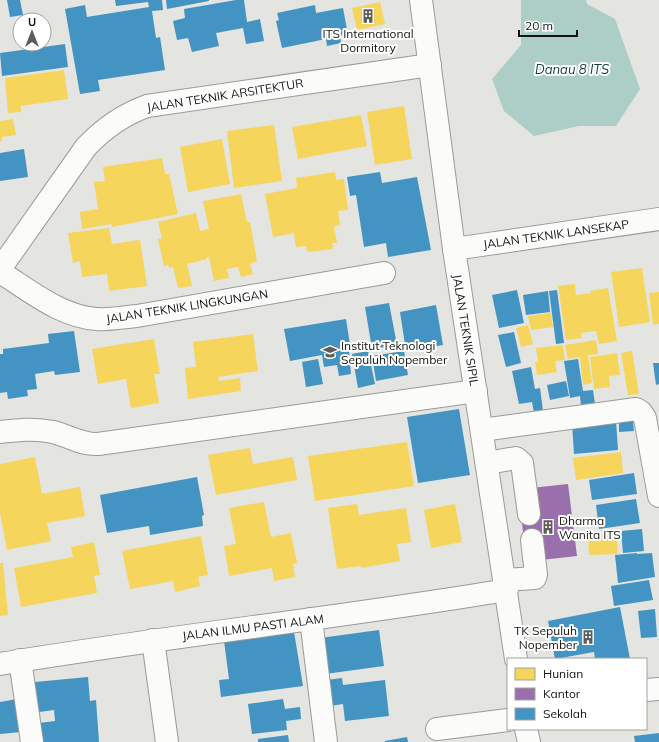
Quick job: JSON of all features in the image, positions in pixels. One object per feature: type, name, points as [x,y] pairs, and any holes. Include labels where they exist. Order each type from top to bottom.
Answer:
[{"type":"lane","name":"JALAN TEKNIK SIPIL","points":[[421,0],[454,249],[516,658]]},
{"type":"lane","name":"JALAN TEKNIK ARSITEKTUR","points":[[0,270],[86,147],[106,127],[135,110],[146,106],[430,65]]},
{"type":"lane","name":"JALAN TEKNIK LANSEKAP","points":[[454,249],[659,219]]},
{"type":"lane","name":"JALAN TEKNIK LINGKUNGAN","points":[[0,270],[61,309],[86,318],[97,320],[137,316],[384,273]]},
{"type":"lane","points":[[0,432],[21,429],[40,429],[54,432],[86,444],[98,444],[476,391]]},
{"type":"lane","points":[[482,430],[636,408],[642,412],[645,418],[659,496]]},
{"type":"lane","points":[[487,463],[516,458],[520,460],[522,463],[529,514]]},
{"type":"lane","name":"JALAN ILMU PASTI ALAM","points":[[10,662],[153,640],[311,619],[506,585],[535,578],[536,574],[532,540]]},
{"type":"lane","points":[[311,619],[326,742]]},
{"type":"lane","points":[[153,640],[167,742]]},
{"type":"lane","points":[[10,662],[32,742]]},
{"type":"lane","points":[[647,690],[659,689]]},
{"type":"lane","points":[[437,729],[507,720]]},
{"type":"lane","points":[[526,730],[529,742]]},
{"type":"water","name":"Danau 8 ITS","points":[[521,0],[586,0],[587,4],[615,19],[640,89],[616,126],[579,126],[534,136],[504,111],[492,79],[521,45]]},
{"type":"building: Hunian","name":"ITS International Dormitory","points":[[380,2],[385,24],[357,30],[352,8]]},
{"type":"building: Hunian","points":[[64,70],[68,99],[21,106],[21,112],[8,113],[5,78]]},
{"type":"building: Hunian","points":[[404,106],[412,159],[375,165],[367,112]]},
{"type":"building: Hunian","points":[[361,115],[367,146],[298,159],[292,127]]},
{"type":"building: Hunian","points":[[13,119],[16,135],[2,137],[2,141],[0,142],[0,121]]},
{"type":"building: Hunian","points":[[274,125],[282,181],[234,188],[227,131]]},
{"type":"building: Hunian","points":[[222,139],[230,184],[188,192],[180,147]]},
{"type":"building: Hunian","points":[[162,158],[165,174],[169,174],[178,214],[112,227],[111,224],[82,229],[80,212],[98,209],[94,182],[105,181],[103,167]]},
{"type":"building: Hunian","points":[[335,172],[336,180],[344,179],[348,210],[338,211],[340,225],[334,226],[337,243],[332,243],[333,249],[307,252],[306,246],[296,247],[294,233],[273,237],[265,194],[297,188],[296,178]]},
{"type":"building: Hunian","points":[[241,194],[247,222],[250,222],[257,261],[250,264],[253,274],[241,277],[238,267],[227,269],[229,278],[214,281],[209,257],[207,257],[207,259],[187,264],[192,286],[178,288],[173,267],[169,268],[168,265],[164,266],[158,239],[162,239],[158,222],[196,213],[200,231],[209,229],[203,201]]},
{"type":"building: Hunian","points":[[109,228],[112,244],[140,240],[147,286],[109,291],[107,274],[82,277],[80,261],[73,263],[68,233]]},
{"type":"building: Hunian","points":[[642,268],[650,322],[619,327],[611,272]]},
{"type":"building: Hunian","points":[[575,284],[576,295],[591,293],[590,291],[608,288],[617,341],[599,344],[596,331],[581,333],[582,338],[566,340],[558,286]]},
{"type":"building: Hunian","points":[[659,292],[659,324],[653,325],[649,293]]},
{"type":"building: Hunian","points":[[551,313],[553,327],[531,330],[528,316]]},
{"type":"building: Hunian","points":[[528,325],[533,344],[521,347],[516,328]]},
{"type":"building: Hunian","points":[[253,334],[258,371],[218,377],[219,381],[240,378],[241,391],[188,399],[185,368],[196,367],[193,342]]},
{"type":"building: Hunian","points":[[154,339],[160,374],[154,374],[159,403],[131,408],[126,379],[98,384],[92,349]]},
{"type":"building: Hunian","points":[[596,340],[598,354],[588,355],[592,383],[583,385],[580,357],[568,359],[565,345]]},
{"type":"building: Hunian","points":[[563,345],[565,360],[555,361],[557,372],[537,375],[535,362],[538,362],[536,348]]},
{"type":"building: Hunian","points":[[632,351],[639,394],[628,395],[621,353]]},
{"type":"building: Hunian","points":[[617,353],[620,375],[609,376],[610,387],[594,389],[590,357]]},
{"type":"building: Hunian","points":[[407,442],[414,486],[315,501],[308,456]]},
{"type":"building: Hunian","points":[[250,448],[253,464],[293,457],[297,480],[216,495],[208,455]]},
{"type":"building: Hunian","points":[[621,452],[623,473],[576,480],[573,458]]},
{"type":"building: Hunian","points":[[35,457],[42,494],[80,487],[85,516],[47,523],[51,541],[7,550],[0,513],[0,464]]},
{"type":"building: Hunian","points":[[264,502],[271,537],[291,533],[297,563],[293,564],[295,577],[274,581],[272,568],[229,576],[224,546],[236,544],[229,508]]},
{"type":"building: Hunian","points":[[357,504],[359,515],[406,508],[411,542],[397,544],[400,561],[361,568],[361,566],[337,569],[328,508]]},
{"type":"building: Hunian","points":[[455,504],[462,542],[431,548],[424,510]]},
{"type":"building: Hunian","points":[[616,530],[618,554],[589,555],[588,532]]},
{"type":"building: Hunian","points":[[201,536],[208,575],[198,577],[200,586],[175,592],[173,581],[130,589],[122,551]]},
{"type":"building: Hunian","points":[[94,542],[100,575],[94,576],[97,593],[21,607],[14,568],[73,557],[71,547]]},
{"type":"building: Hunian","points":[[0,563],[3,563],[8,615],[0,616]]},
{"type":"building: Kantor","name":"Dharma Wanita ITS","points":[[568,484],[577,556],[541,560],[524,540],[521,515],[531,488]]},
{"type":"building: Sekolah","points":[[7,0],[20,0],[22,12],[12,12],[12,17],[10,17]]},
{"type":"building: Sekolah","points":[[115,0],[162,0],[163,10],[152,11],[156,38],[160,37],[165,70],[98,80],[100,91],[80,94],[65,9],[85,5],[87,17],[149,7],[148,2],[116,6]]},
{"type":"building: Sekolah","points":[[166,0],[209,0],[209,1],[167,9]]},
{"type":"building: Sekolah","points":[[244,0],[247,22],[260,19],[264,41],[246,44],[243,28],[216,33],[219,46],[192,52],[188,38],[177,40],[173,21],[185,18],[184,9]]},
{"type":"building: Sekolah","points":[[315,5],[316,13],[343,8],[348,35],[340,36],[341,43],[327,46],[326,39],[282,48],[276,21],[279,20],[277,13]]},
{"type":"building: Sekolah","points":[[65,44],[68,67],[2,76],[0,53],[12,51],[52,52],[52,46]]},
{"type":"building: Sekolah","points":[[24,149],[28,177],[0,181],[0,153]]},
{"type":"building: Sekolah","points":[[380,172],[382,183],[417,177],[431,250],[388,257],[386,243],[364,247],[356,195],[350,196],[347,177]]},
{"type":"building: Sekolah","points":[[517,290],[524,323],[499,328],[492,295]]},
{"type":"building: Sekolah","points":[[557,290],[564,343],[556,344],[549,291]]},
{"type":"building: Sekolah","points":[[548,291],[550,312],[526,315],[523,295]]},
{"type":"building: Sekolah","points":[[389,303],[397,345],[372,349],[365,307]]},
{"type":"building: Sekolah","points":[[436,305],[443,345],[406,351],[400,312]]},
{"type":"building: Sekolah","points":[[346,319],[351,351],[349,351],[351,374],[339,376],[337,365],[324,367],[322,355],[290,361],[284,329]]},
{"type":"building: Sekolah","points":[[74,331],[80,372],[55,375],[54,371],[35,374],[37,389],[27,390],[28,396],[8,399],[7,392],[0,393],[0,354],[3,354],[3,349],[49,343],[48,334]]},
{"type":"building: Sekolah","points":[[514,332],[521,363],[506,367],[498,335]]},
{"type":"building: Sekolah","points":[[368,351],[375,384],[358,388],[352,354]]},
{"type":"building: Sekolah","points":[[404,351],[408,375],[376,381],[372,356]]},
{"type":"building: Sekolah","points":[[318,359],[323,384],[306,387],[302,362]]},
{"type":"building: Sekolah","points":[[578,359],[583,391],[593,390],[595,404],[581,406],[580,396],[570,398],[564,361]]},
{"type":"building: Sekolah","points":[[653,363],[659,363],[659,384],[656,385]]},
{"type":"building: Sekolah","points":[[531,367],[535,389],[540,388],[543,411],[534,413],[532,402],[519,404],[512,371]]},
{"type":"building: Sekolah","points":[[566,381],[569,396],[550,400],[547,385]]},
{"type":"building: Sekolah","points":[[459,409],[470,475],[418,483],[407,417]]},
{"type":"building: Sekolah","points":[[616,420],[618,450],[574,454],[572,423]]},
{"type":"building: Sekolah","points":[[633,421],[634,431],[619,432],[619,422]]},
{"type":"building: Sekolah","points":[[634,473],[637,494],[592,500],[589,480]]},
{"type":"building: Sekolah","points":[[197,477],[204,515],[202,516],[203,526],[150,535],[149,526],[107,533],[100,495]]},
{"type":"building: Sekolah","points":[[636,499],[640,523],[599,529],[596,505]]},
{"type":"building: Sekolah","points":[[642,529],[644,551],[623,553],[621,531]]},
{"type":"building: Sekolah","points":[[652,553],[655,577],[618,583],[615,555]]},
{"type":"building: Sekolah","points":[[649,580],[653,600],[614,606],[611,586]]},
{"type":"building: Sekolah","name":"TK Sepuluh Nopember","points":[[620,607],[630,658],[595,658],[594,652],[555,658],[548,621]]},
{"type":"building: Sekolah","points":[[655,609],[657,637],[641,638],[638,611]]},
{"type":"building: Sekolah","points":[[379,630],[384,666],[325,674],[320,638]]},
{"type":"building: Sekolah","points":[[294,632],[303,686],[221,697],[219,680],[229,679],[224,641]]},
{"type":"building: Sekolah","points":[[88,677],[90,701],[96,700],[99,742],[41,742],[39,723],[55,721],[54,710],[39,712],[35,682]]},
{"type":"building: Sekolah","points":[[342,678],[343,685],[385,680],[389,716],[345,721],[343,704],[330,706],[327,680]]},
{"type":"building: Sekolah","points":[[17,699],[21,732],[0,734],[0,702]]},
{"type":"building: Sekolah","points":[[283,699],[285,709],[300,707],[301,719],[286,721],[287,730],[252,734],[248,704]]},
{"type":"building: Sekolah","points":[[659,733],[659,742],[635,742],[634,736]]},
{"type":"building: Sekolah","points":[[288,735],[289,742],[258,742],[258,739]]},
{"type":"building: Sekolah","points":[[407,737],[408,742],[385,742],[385,741]]},
{"type":"place","name":"ITS International Dormitory","points":[[368,16]]},
{"type":"place","name":"Institut Teknologi Sepuluh Nopember","points":[[330,352]]},
{"type":"place","name":"Dharma Wanita ITS","points":[[548,527]]},
{"type":"place","name":"TK Sepuluh Nopember","points":[[588,637]]}]
